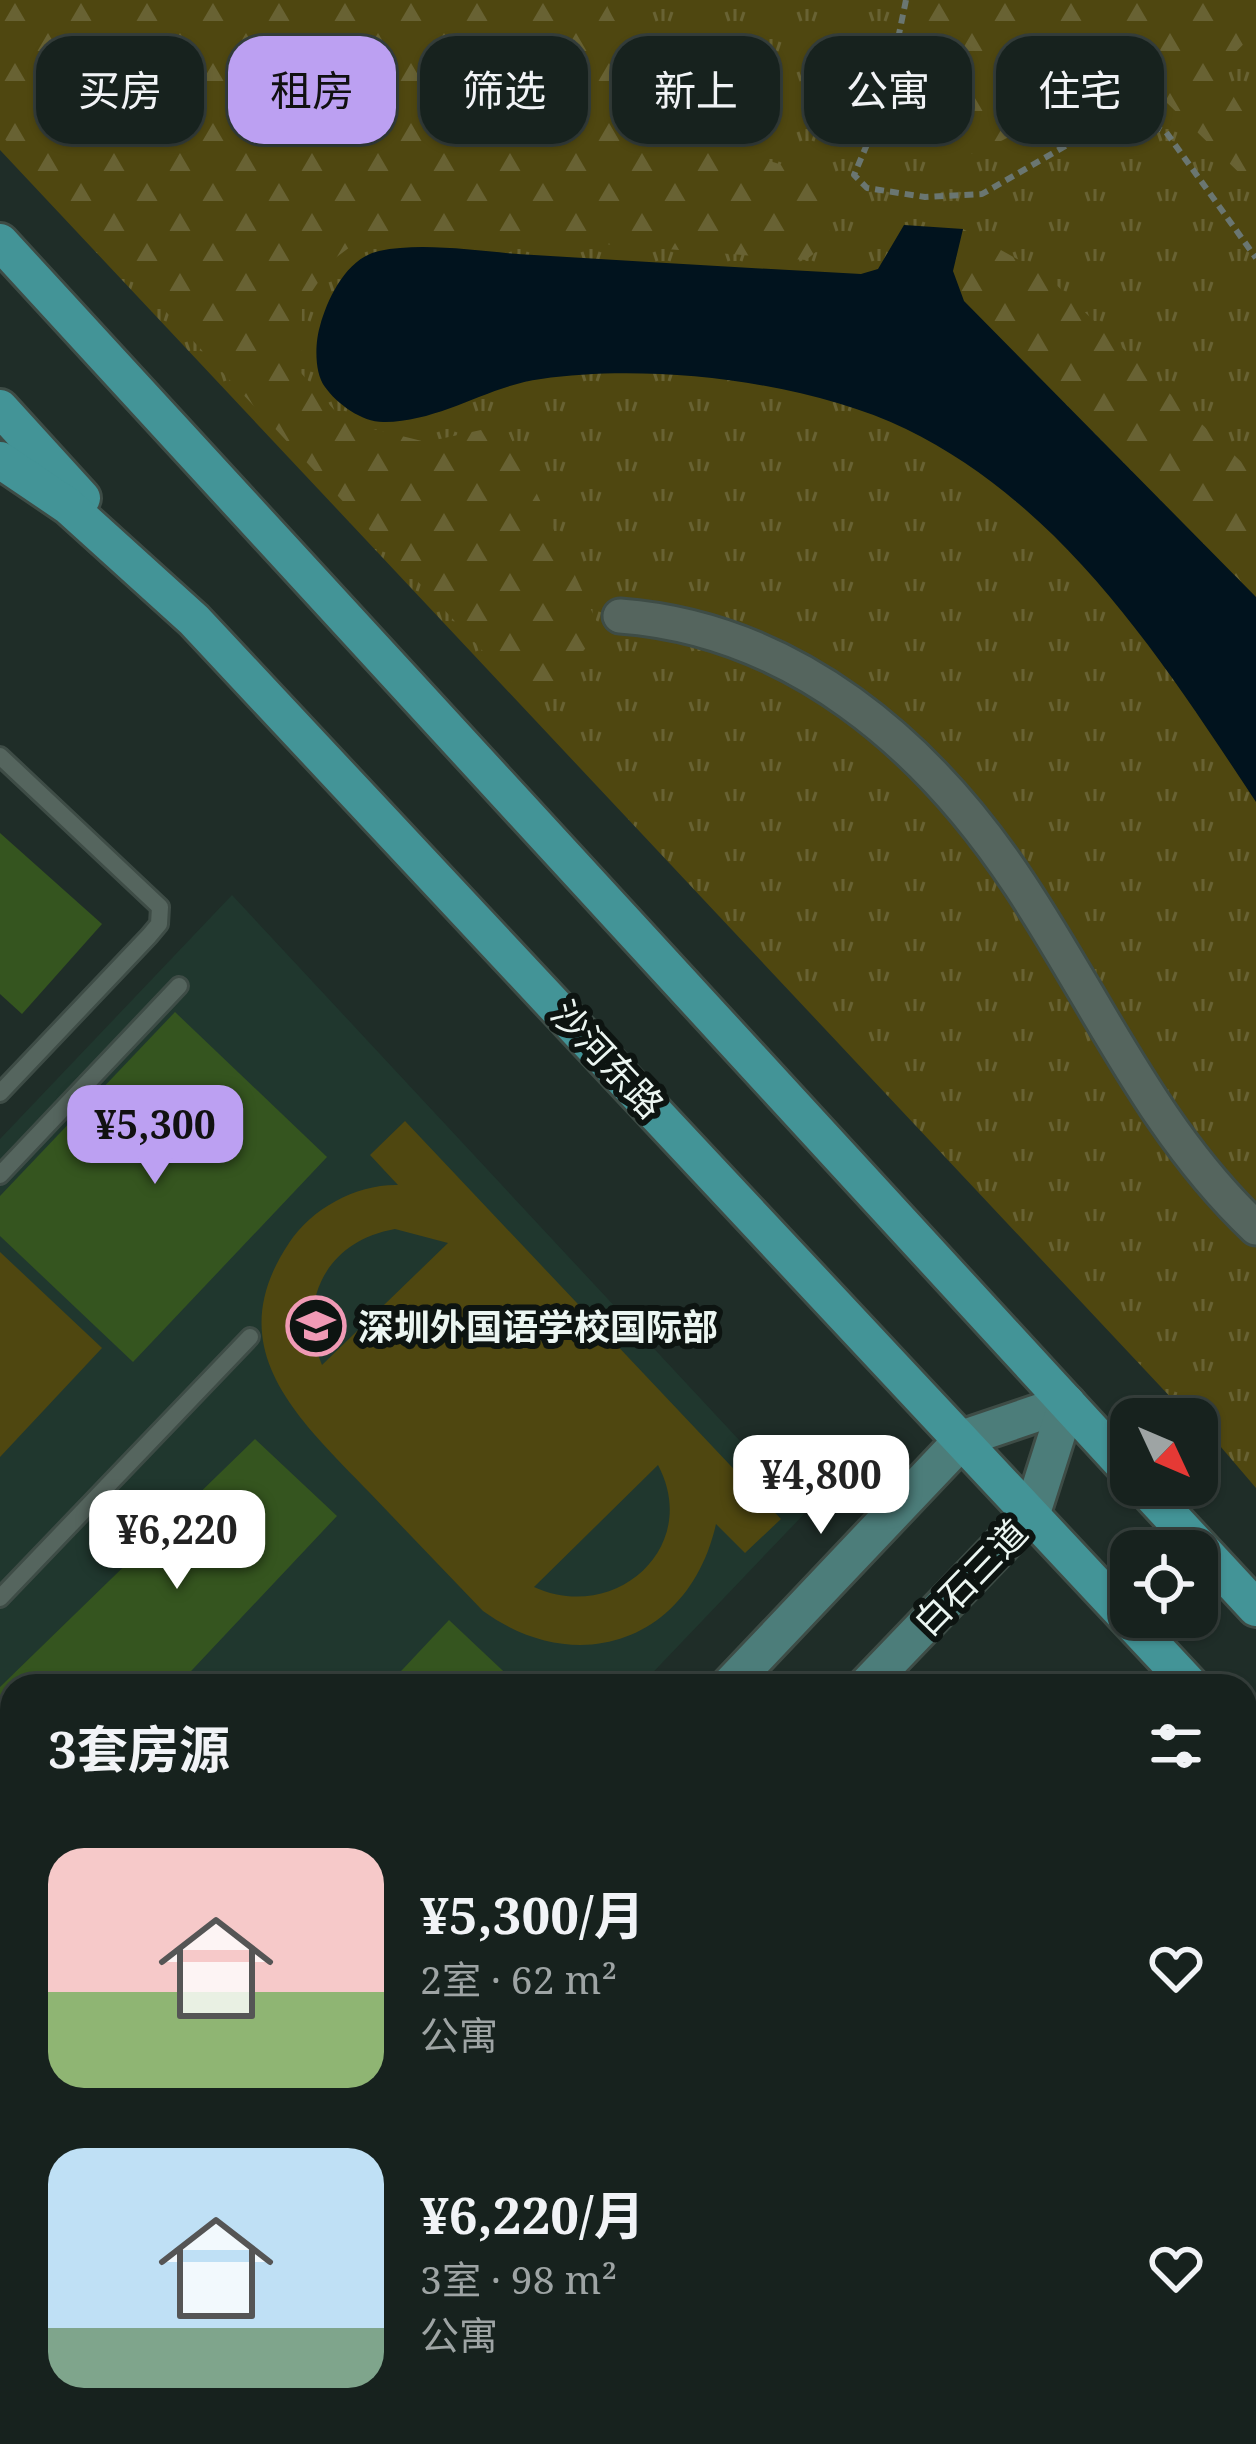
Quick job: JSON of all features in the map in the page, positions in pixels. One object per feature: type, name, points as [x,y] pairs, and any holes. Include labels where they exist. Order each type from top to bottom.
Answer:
[{"type":"main road","points":[[0,242],[1110,1450]]},
{"type":"main road","points":[[0,275],[216,478]]},
{"type":"main road","points":[[0,408],[194,620]]},
{"type":"main road","name":"沙河东路","points":[[0,460],[68,506],[194,620],[1180,1674]]},
{"type":"main road","points":[[1161,1506],[1256,1608]]},
{"type":"street","points":[[620,616],[670,620],[762,649],[849,701],[900,741],[936,777],[1019,884],[1189,1155],[1256,1228]]},
{"type":"street","points":[[740,1674],[964,1438],[1067,1403]]},
{"type":"street","name":"白石三道","points":[[877,1674],[1031,1513],[1067,1403]]},
{"type":"lane","points":[[0,756],[160,907],[158,924],[149,936],[0,1093]]},
{"type":"lane","points":[[0,1174],[179,986]]},
{"type":"lane","points":[[0,1598],[250,1337]]},
{"type":"path","points":[[906,0],[885,102],[854,175],[867,188],[926,197],[982,194],[1107,122],[1138,118],[1166,131],[1256,258]]},
{"type":"shaded area","name":"深圳外国语学校国际部","points":[[232,895],[806,1512],[651,1674],[0,1674],[0,1139]]},
{"type":"green space","points":[[0,0],[1256,0],[1256,1488],[1218,1444],[1218,1398],[1171,1398],[0,150]]},
{"type":"green space","points":[[0,0],[605,0],[625,36],[612,36],[612,144],[726,144],[802,174],[833,211],[827,243],[806,260],[462,233],[362,238],[334,259],[302,306],[301,373],[345,422],[426,442],[490,428],[508,432],[601,631],[534,706],[0,134]]},
{"type":"green space","points":[[927,0],[1256,0],[1256,31],[1232,56],[1226,84],[1256,134],[1256,189],[1164,100],[1164,36],[996,36],[996,143],[951,158],[924,156],[909,144],[972,144],[972,36],[924,36]]},
{"type":"green space","points":[[963,229],[1046,275],[1256,476],[1256,597],[964,301],[953,272]]},
{"type":"green space","points":[[405,1121],[781,1519],[745,1553],[716,1524],[702,1564],[682,1596],[656,1621],[626,1637],[592,1644],[556,1643],[520,1632],[483,1611],[317,1437],[276,1380],[265,1349],[262,1316],[269,1281],[299,1230],[337,1200],[398,1185],[370,1155]],"holes":[[[395,1229],[448,1243],[322,1365],[313,1319],[323,1278],[351,1246]],[[658,1465],[669,1496],[668,1524],[659,1550],[642,1571],[620,1587],[593,1595],[564,1596],[534,1587]]]},
{"type":"green space","points":[[0,1252],[102,1348],[0,1457]]},
{"type":"water","points":[[904,225],[963,229],[953,271],[964,301],[1256,597],[1256,802],[1146,642],[1062,544],[1015,500],[906,429],[866,412],[776,388],[630,373],[521,383],[426,416],[385,422],[343,406],[319,374],[318,333],[334,291],[357,262],[379,251],[436,247],[861,274],[878,269]]},
{"type":"building","points":[[0,833],[102,924],[22,1014],[0,994]]},
{"type":"building","points":[[175,1012],[327,1157],[133,1362],[0,1236],[0,1196]]},
{"type":"building","points":[[255,1439],[337,1516],[188,1674],[13,1674]]},
{"type":"building","points":[[449,1620],[506,1674],[398,1674]]},
{"type":"place","name":"深圳外国语学校国际部","points":[[316,1326]]}]
